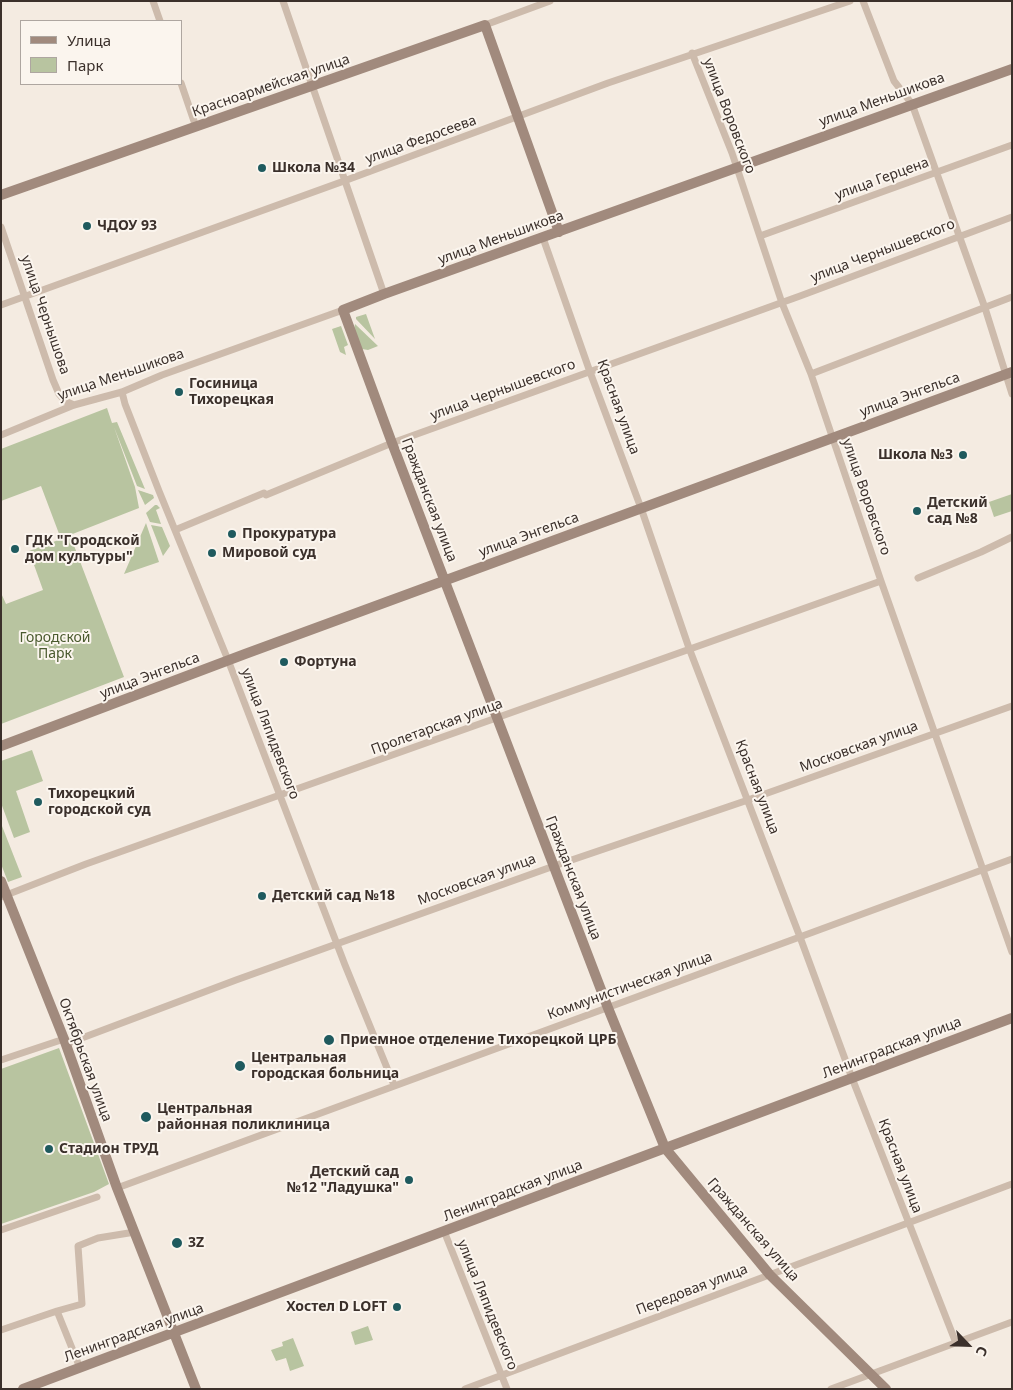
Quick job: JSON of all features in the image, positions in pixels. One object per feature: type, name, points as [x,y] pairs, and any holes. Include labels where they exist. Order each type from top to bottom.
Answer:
[{"type":"main road","name":"Красноармейская улица","points":[[1,195],[485,25]]},
{"type":"main road","points":[[485,25],[558,232]]},
{"type":"main road","name":"улица Меньшикова","points":[[343,310],[1012,69]]},
{"type":"main road","name":"Гражданская улица","points":[[343,310],[608,1008],[664,1148],[770,1275],[886,1389]]},
{"type":"main road","name":"улица Энгельса","points":[[1,746],[228,660],[1009,373]]},
{"type":"main road","name":"Октябрьская улица","points":[[1,881],[4,896],[65,1041],[117,1188],[196,1389]]},
{"type":"main road","name":"Ленинградская улица","points":[[23,1389],[1012,1018]]},
{"type":"street","points":[[153,1],[160,20]]},
{"type":"street","points":[[283,1],[384,294]]},
{"type":"street","name":"Красноармейская улица","points":[[485,25],[550,1]]},
{"type":"street","name":"улица Федосеева","points":[[1,305],[518,118],[608,83],[850,1]]},
{"type":"street","points":[[863,1],[894,81],[912,104],[1009,373],[1012,394]]},
{"type":"street","name":"улица Воровского","points":[[692,53],[732,153],[782,303],[811,374],[881,581],[1012,952]]},
{"type":"street","points":[[182,85],[196,127]]},
{"type":"street","name":"улица Герцена","points":[[760,236],[1012,145]]},
{"type":"street","name":"улица Чернышевского","points":[[175,530],[392,443],[782,303],[1012,217]]},
{"type":"street","name":"улица Чернышова","points":[[1,227],[53,380],[59,394],[65,401],[74,405]]},
{"type":"street","name":"Красная улица","points":[[543,238],[590,372],[641,508],[689,648],[907,1223],[956,1343]]},
{"type":"street","points":[[811,374],[1012,297]]},
{"type":"street","name":"улица Меньшикова","points":[[1,434],[74,405],[122,392],[162,375],[343,310]]},
{"type":"street","name":"улица Ляпидевского","points":[[122,392],[125,404],[228,660],[394,1085]]},
{"type":"street","points":[[918,578],[1012,537]]},
{"type":"street","name":"Пролетарская улица","points":[[4,896],[86,864],[498,719],[689,648],[881,581]]},
{"type":"street","name":"Московская улица","points":[[1,1060],[65,1041],[554,866],[748,800],[1012,706]]},
{"type":"street","name":"Коммунистическая улица","points":[[117,1188],[1012,859]]},
{"type":"street","name":"Передовая улица","points":[[465,1389],[1012,1184]]},
{"type":"street","points":[[1,1230],[97,1197]]},
{"type":"street","name":"улица Ляпидевского","points":[[444,1231],[507,1389]]},
{"type":"street","points":[[1,1330],[82,1304],[78,1246],[98,1238],[135,1232]]},
{"type":"street","points":[[57,1311],[80,1368]]},
{"type":"street","points":[[831,1389],[1012,1322]]},
{"type":"green space","points":[[366,314],[375,339],[356,319],[356,317]]},
{"type":"green space","points":[[355,324],[378,346],[368,350],[362,349],[354,329]]},
{"type":"green space","points":[[341,326],[348,345],[344,347],[346,355],[340,352],[332,329]]},
{"type":"green space","name":"Городской Парк","points":[[107,408],[112,423],[117,422],[145,489],[137,486],[114,427],[135,487],[139,508],[70,535],[124,677],[1,724],[1,593],[6,604],[43,590],[29,551],[61,539],[41,486],[1,501],[1,449]]},
{"type":"green space","points":[[138,490],[153,495],[154,498],[145,505]]},
{"type":"green space","points":[[1012,494],[1012,511],[994,517],[989,502]]},
{"type":"green space","points":[[155,505],[160,508],[156,510],[161,524],[150,522],[146,513]]},
{"type":"green space","points":[[146,523],[159,562],[124,574]]},
{"type":"green space","points":[[151,525],[162,527],[170,546],[163,556]]},
{"type":"green space","points":[[32,750],[43,781],[16,791],[30,832],[14,838],[1,803],[1,761]]},
{"type":"green space","points":[[2,826],[22,877],[8,882],[1,864]]},
{"type":"green space","name":"Стадион ТРУД","points":[[59,1048],[109,1184],[94,1192],[1,1224],[1,1069]]},
{"type":"green space","points":[[368,1326],[373,1340],[355,1345],[351,1332]]},
{"type":"green space","points":[[293,1338],[304,1366],[290,1371],[286,1358],[276,1361],[271,1350],[283,1346],[282,1342]]},
{"type":"place","name":"Школа №34","points":[[262,168]]},
{"type":"place","name":"ЧДОУ 93","points":[[87,226]]},
{"type":"place","name":"Госиница Тихорецкая","points":[[179,392]]},
{"type":"place","name":"Школа №3","points":[[963,455]]},
{"type":"place","name":"Детский сад №8","points":[[917,511]]},
{"type":"place","name":"Прокуратура","points":[[232,534]]},
{"type":"place","name":"ГДК \"Городской дом культуры\"","points":[[15,549]]},
{"type":"place","name":"Мировой суд","points":[[212,553]]},
{"type":"place","name":"Фортуна","points":[[284,662]]},
{"type":"place","name":"Тихорецкий городской суд","points":[[38,802]]},
{"type":"place","name":"Детский сад №18","points":[[262,896]]},
{"type":"place","name":"Приемное отделение Тихорецкой ЦРБ","points":[[329,1040]]},
{"type":"place","name":"Центральная городская больница","points":[[240,1066]]},
{"type":"place","name":"Центральная районная поликлиница","points":[[146,1117]]},
{"type":"place","name":"Стадион ТРУД","points":[[49,1149]]},
{"type":"place","name":"Детский сад №12 \"Ладушка\"","points":[[409,1180]]},
{"type":"place","name":"3Z","points":[[177,1243]]},
{"type":"place","name":"Хостел D LOFT","points":[[397,1307]]}]
